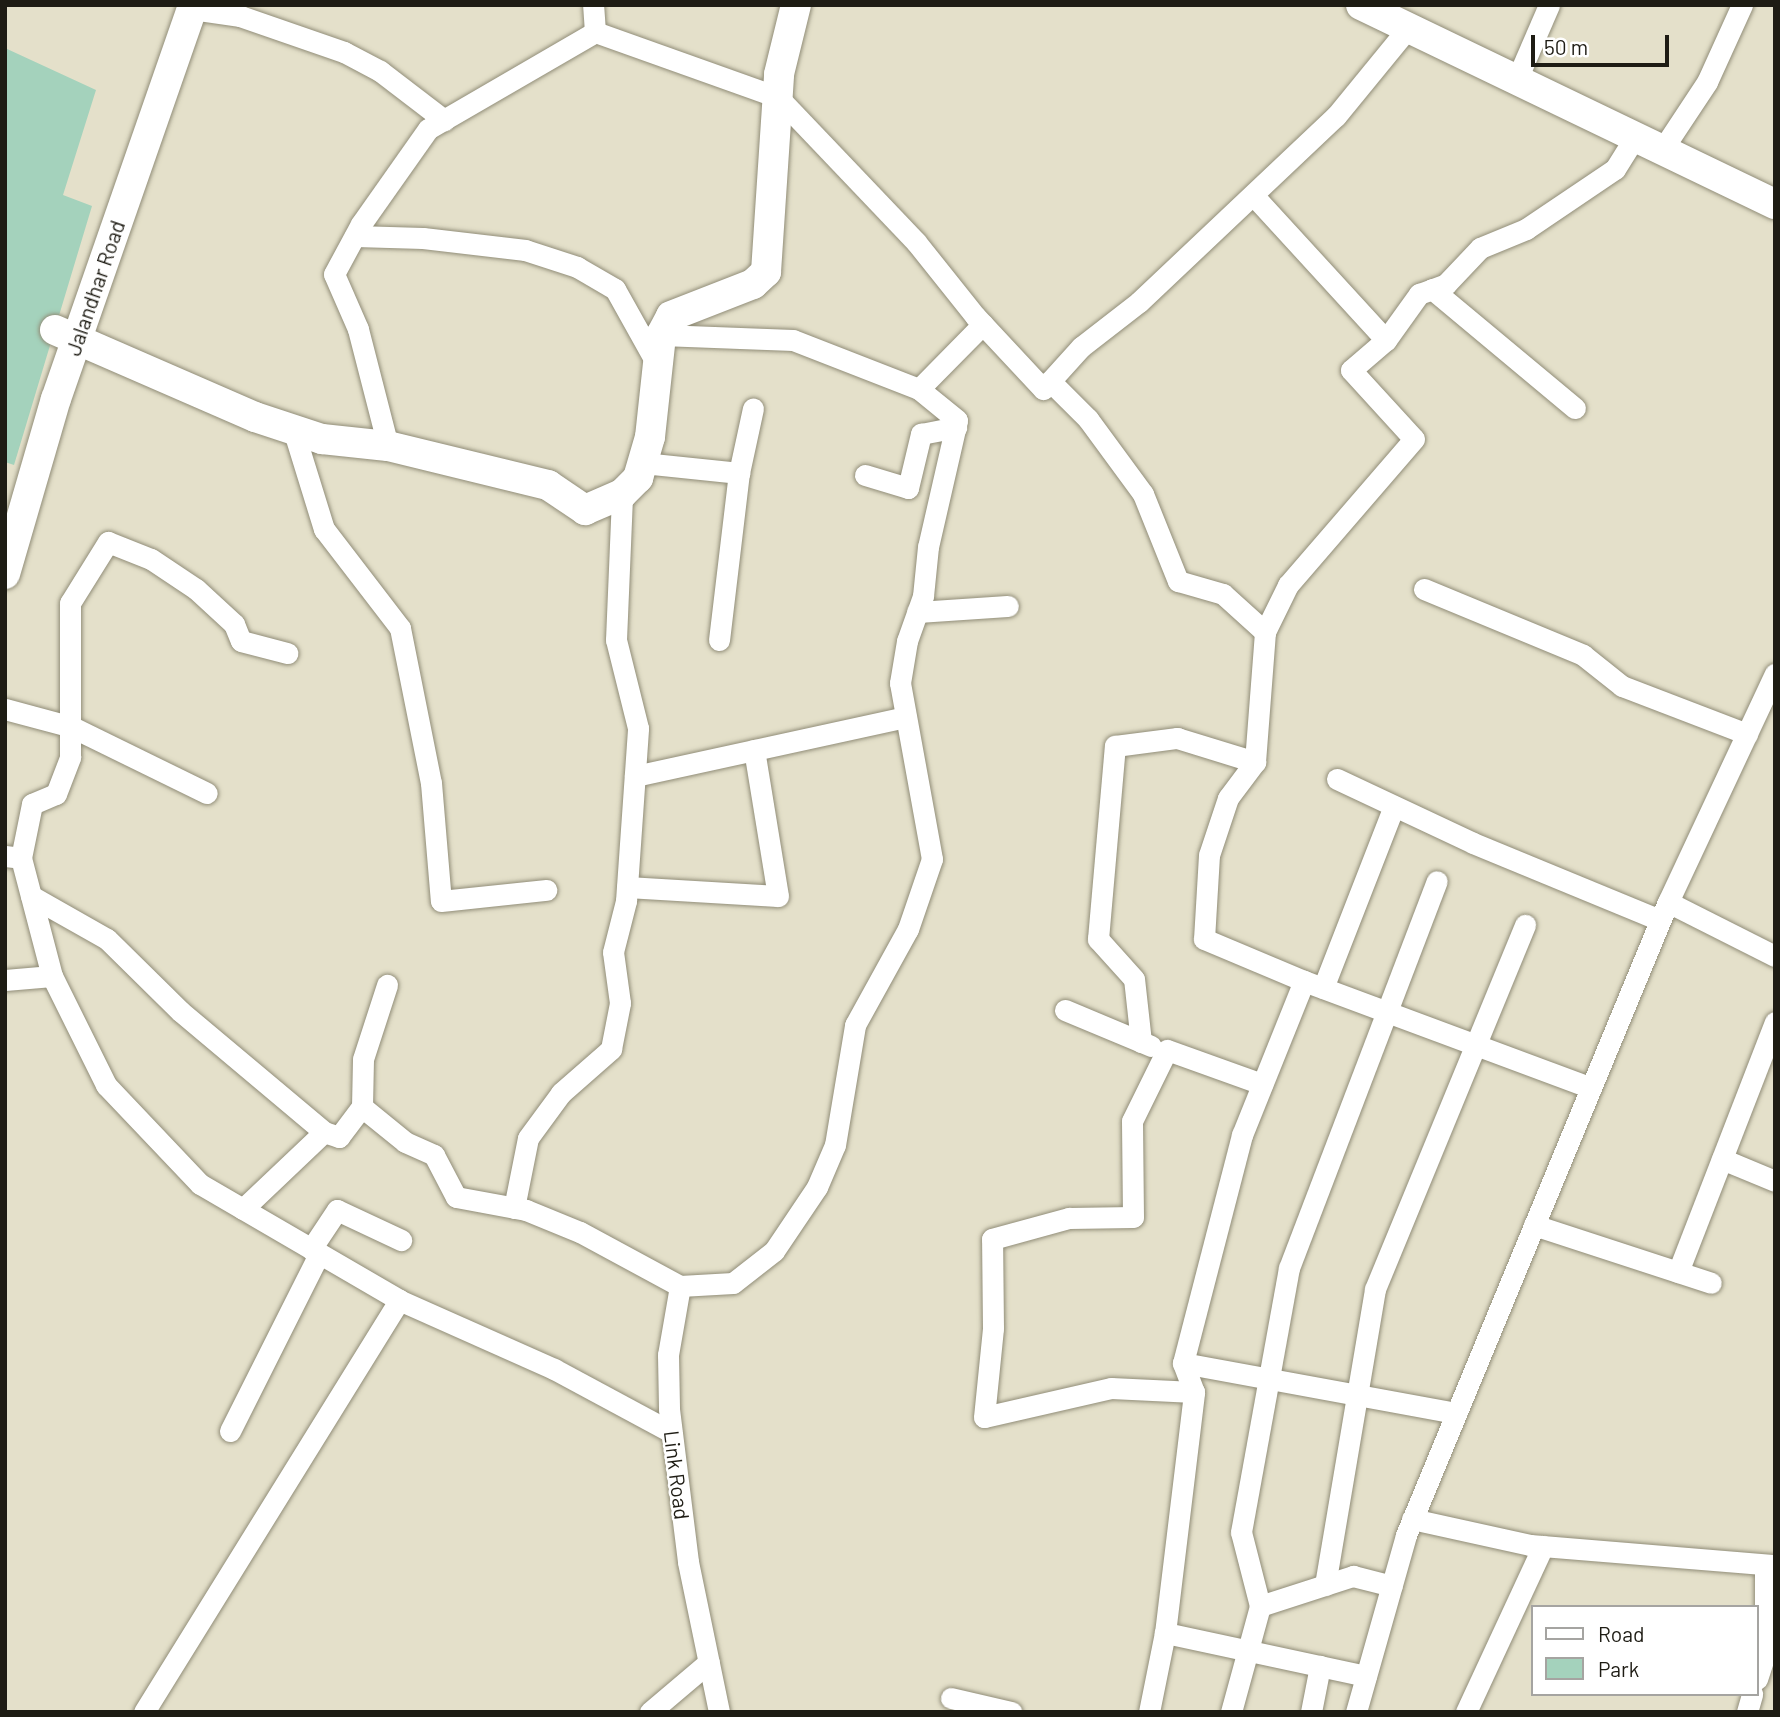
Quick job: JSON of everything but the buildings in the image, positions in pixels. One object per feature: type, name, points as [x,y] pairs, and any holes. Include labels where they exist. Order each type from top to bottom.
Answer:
[{"type":"street","points":[[593,5],[594,32]]},
{"type":"street","points":[[66,333],[192,390],[322,439],[388,446],[548,485],[585,510],[622,494],[638,478],[643,463],[661,335],[671,316],[753,284],[766,272],[778,97],[796,5]]},
{"type":"street","points":[[1517,79],[1549,5]]},
{"type":"street","points":[[1662,150],[1707,82],[1742,5]]},
{"type":"street","points":[[193,7],[240,16],[344,52],[380,71],[444,120]]},
{"type":"street","name":"Jalandhar Road","points":[[5,574],[66,333],[193,7]]},
{"type":"street","points":[[1371,7],[1408,28],[1775,204]]},
{"type":"street","points":[[388,446],[358,329],[334,274],[355,236],[428,129],[594,32],[778,97],[916,242],[983,324],[1043,389],[1081,347],[1139,302],[1336,116],[1408,28]]},
{"type":"street","points":[[1591,1088],[1384,1011],[1204,939],[1209,855],[1228,798],[1255,762],[1265,632],[1288,585],[1414,439],[1350,370],[1386,340],[1419,294],[1446,284],[1480,247],[1526,229],[1615,169],[1634,137]]},
{"type":"street","points":[[1253,195],[1386,340]]},
{"type":"street","points":[[355,236],[423,238],[525,250],[577,267],[615,289],[658,366]]},
{"type":"street","points":[[1432,289],[1575,408]]},
{"type":"street","points":[[919,389],[983,324]]},
{"type":"street","points":[[362,1107],[405,1142],[434,1155],[456,1197],[514,1208],[580,1232],[680,1286],[733,1283],[774,1251],[817,1187],[835,1145],[855,1025],[908,929],[932,859],[900,683],[957,420],[919,389],[793,340],[661,335]]},
{"type":"street","points":[[1050,381],[1088,419],[1143,494],[1178,581],[1223,594],[1265,632]]},
{"type":"street","points":[[719,640],[738,473],[754,408]]},
{"type":"street","points":[[865,475],[908,488],[920,434],[956,427]]},
{"type":"street","points":[[293,429],[324,528],[400,628],[431,783],[441,901],[546,890]]},
{"type":"street","points":[[643,463],[738,473]]},
{"type":"street","points":[[514,1208],[528,1138],[561,1093],[611,1049],[620,1003],[613,952],[627,887],[638,728],[616,640],[622,494]]},
{"type":"street","points":[[287,653],[241,641],[234,624],[197,589],[151,559],[108,542],[71,603],[70,757],[56,794],[32,804],[13,857],[31,896],[52,976],[106,1086],[200,1184],[399,1300],[554,1369],[671,1432]]},
{"type":"street","points":[[1424,589],[1583,654],[1622,686],[1747,734]]},
{"type":"street","points":[[917,612],[1008,606]]},
{"type":"street","points":[[1356,1712],[1412,1519],[1664,911],[1775,674]]},
{"type":"street","points":[[5,709],[72,727],[207,793]]},
{"type":"street","points":[[635,776],[906,717]]},
{"type":"street","points":[[1141,1042],[1134,979],[1098,939],[1115,746],[1177,738],[1255,762]]},
{"type":"street","points":[[627,887],[778,896],[754,750]]},
{"type":"street","points":[[1337,779],[1394,806],[1775,956]]},
{"type":"street","points":[[1149,1712],[1165,1633],[1194,1392],[1183,1363],[1242,1135],[1262,1084],[1314,984],[1394,806]]},
{"type":"street","points":[[1231,1712],[1260,1606],[1241,1532],[1272,1379],[1289,1268],[1384,1011],[1437,881]]},
{"type":"street","points":[[31,896],[107,939],[180,1012],[324,1132],[339,1136],[362,1107],[363,1059],[387,985]]},
{"type":"street","points":[[1325,1585],[1375,1289],[1525,925]]},
{"type":"street","points":[[5,980],[52,976]]},
{"type":"street","points":[[1065,1010],[1166,1053],[1262,1084]]},
{"type":"street","points":[[1678,1272],[1775,1022]]},
{"type":"street","points":[[1166,1053],[1132,1121],[1133,1217],[1069,1218],[992,1239],[993,1328],[984,1417],[1111,1388],[1194,1392]]},
{"type":"street","points":[[243,1209],[324,1132]]},
{"type":"street","points":[[1722,1159],[1775,1181]]},
{"type":"street","points":[[230,1431],[337,1210],[401,1240]]},
{"type":"street","points":[[1534,1225],[1711,1283]]},
{"type":"street","name":"Link Road","points":[[680,1286],[668,1355],[671,1432],[688,1562],[719,1712]]},
{"type":"street","points":[[144,1712],[399,1300]]},
{"type":"street","points":[[1183,1363],[1456,1413]]},
{"type":"street","points":[[1412,1519],[1543,1546],[1770,1566],[1770,1655],[1759,1675]]},
{"type":"street","points":[[1466,1712],[1543,1546]]},
{"type":"street","points":[[1260,1606],[1353,1576],[1392,1586]]},
{"type":"street","points":[[1165,1633],[1366,1676]]},
{"type":"street","points":[[650,1712],[709,1662]]},
{"type":"street","points":[[1311,1712],[1320,1666]]},
{"type":"street","points":[[951,1698],[1012,1712]]},
{"type":"green space","points":[[5,48],[96,90],[63,195],[92,206],[14,465],[5,462]]}]
